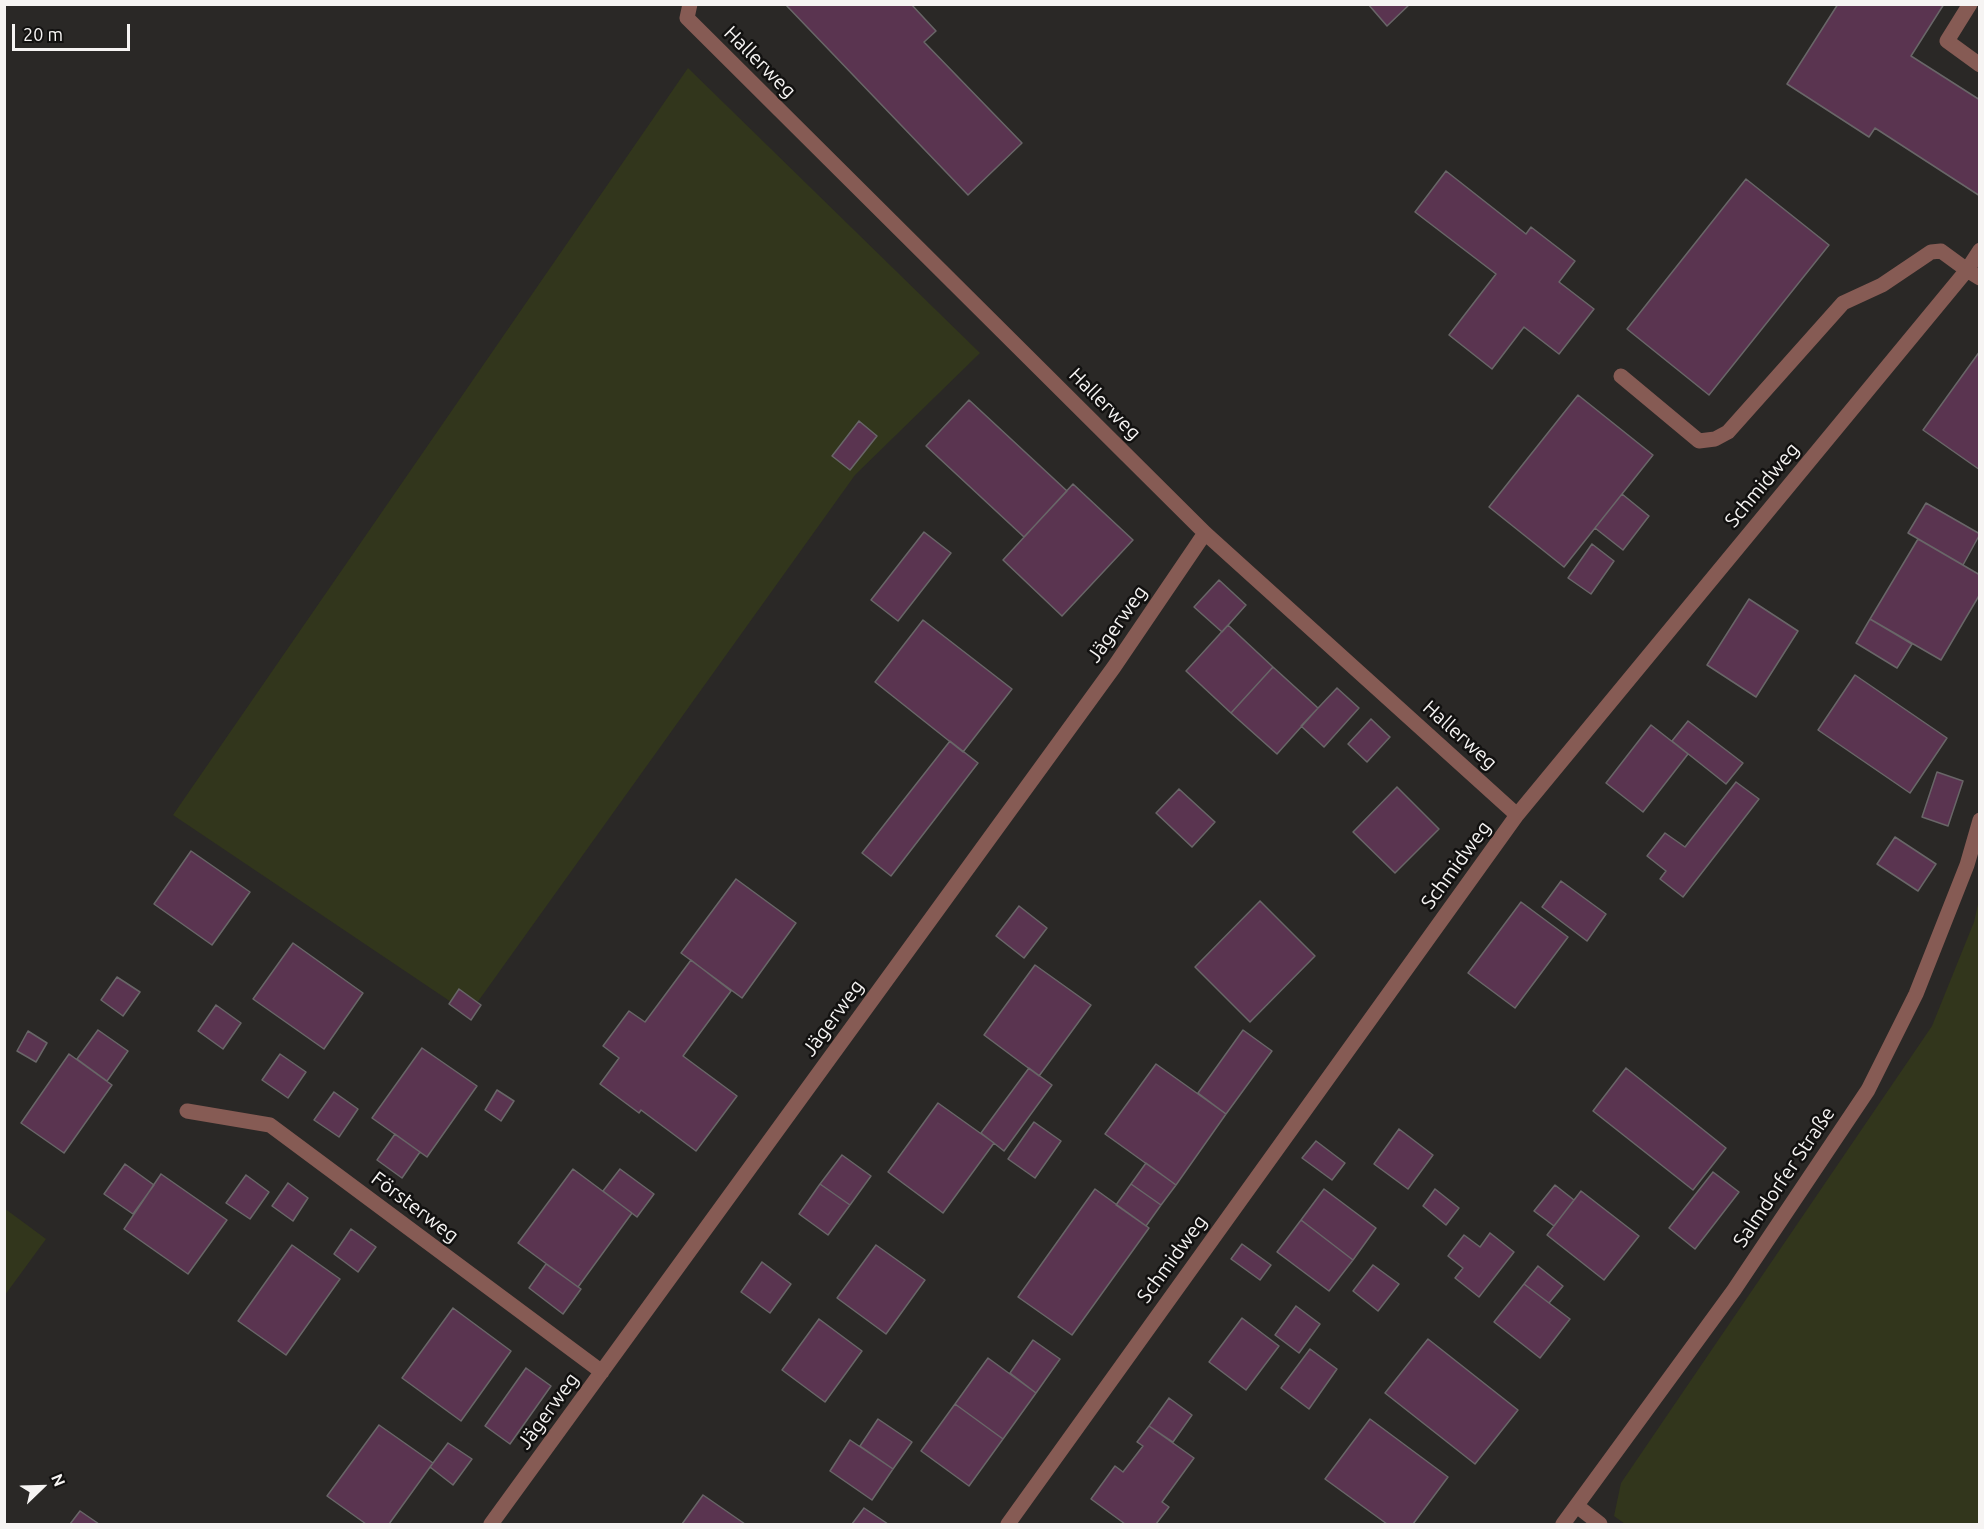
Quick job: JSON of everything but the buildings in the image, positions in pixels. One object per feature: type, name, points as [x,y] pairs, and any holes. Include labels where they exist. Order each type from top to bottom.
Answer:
[{"type":"street","name":"Hallerweg","points":[[690,4],[687,18],[1205,533],[1517,815]]},
{"type":"street","points":[[1970,4],[1947,41],[1980,65]]},
{"type":"street","name":"Schmidweg","points":[[1008,1524],[1517,815],[1973,274],[1980,250]]},
{"type":"street","points":[[1621,376],[1699,441],[1715,439],[1728,432],[1843,303],[1882,285],[1931,252],[1941,251],[1973,274]]},
{"type":"street","name":"Jägerweg","points":[[491,1524],[1114,667],[1205,533]]},
{"type":"street","name":"Salmdorfer Straße","points":[[1563,1524],[1734,1290],[1868,1090],[1916,994],[1967,865],[1980,820]]},
{"type":"street","name":"Försterweg","points":[[187,1111],[270,1125],[602,1372]]},
{"type":"street","points":[[1577,1506],[1600,1524]]},
{"type":"green space","points":[[688,68],[980,353],[855,475],[469,1014],[173,815]]},
{"type":"green space","points":[[1979,900],[1979,1524],[1625,1524],[1614,1516],[1621,1483],[1932,1026],[1974,922]]},
{"type":"green space","points":[[4,1208],[46,1239],[5,1295],[4,1295]]}]
